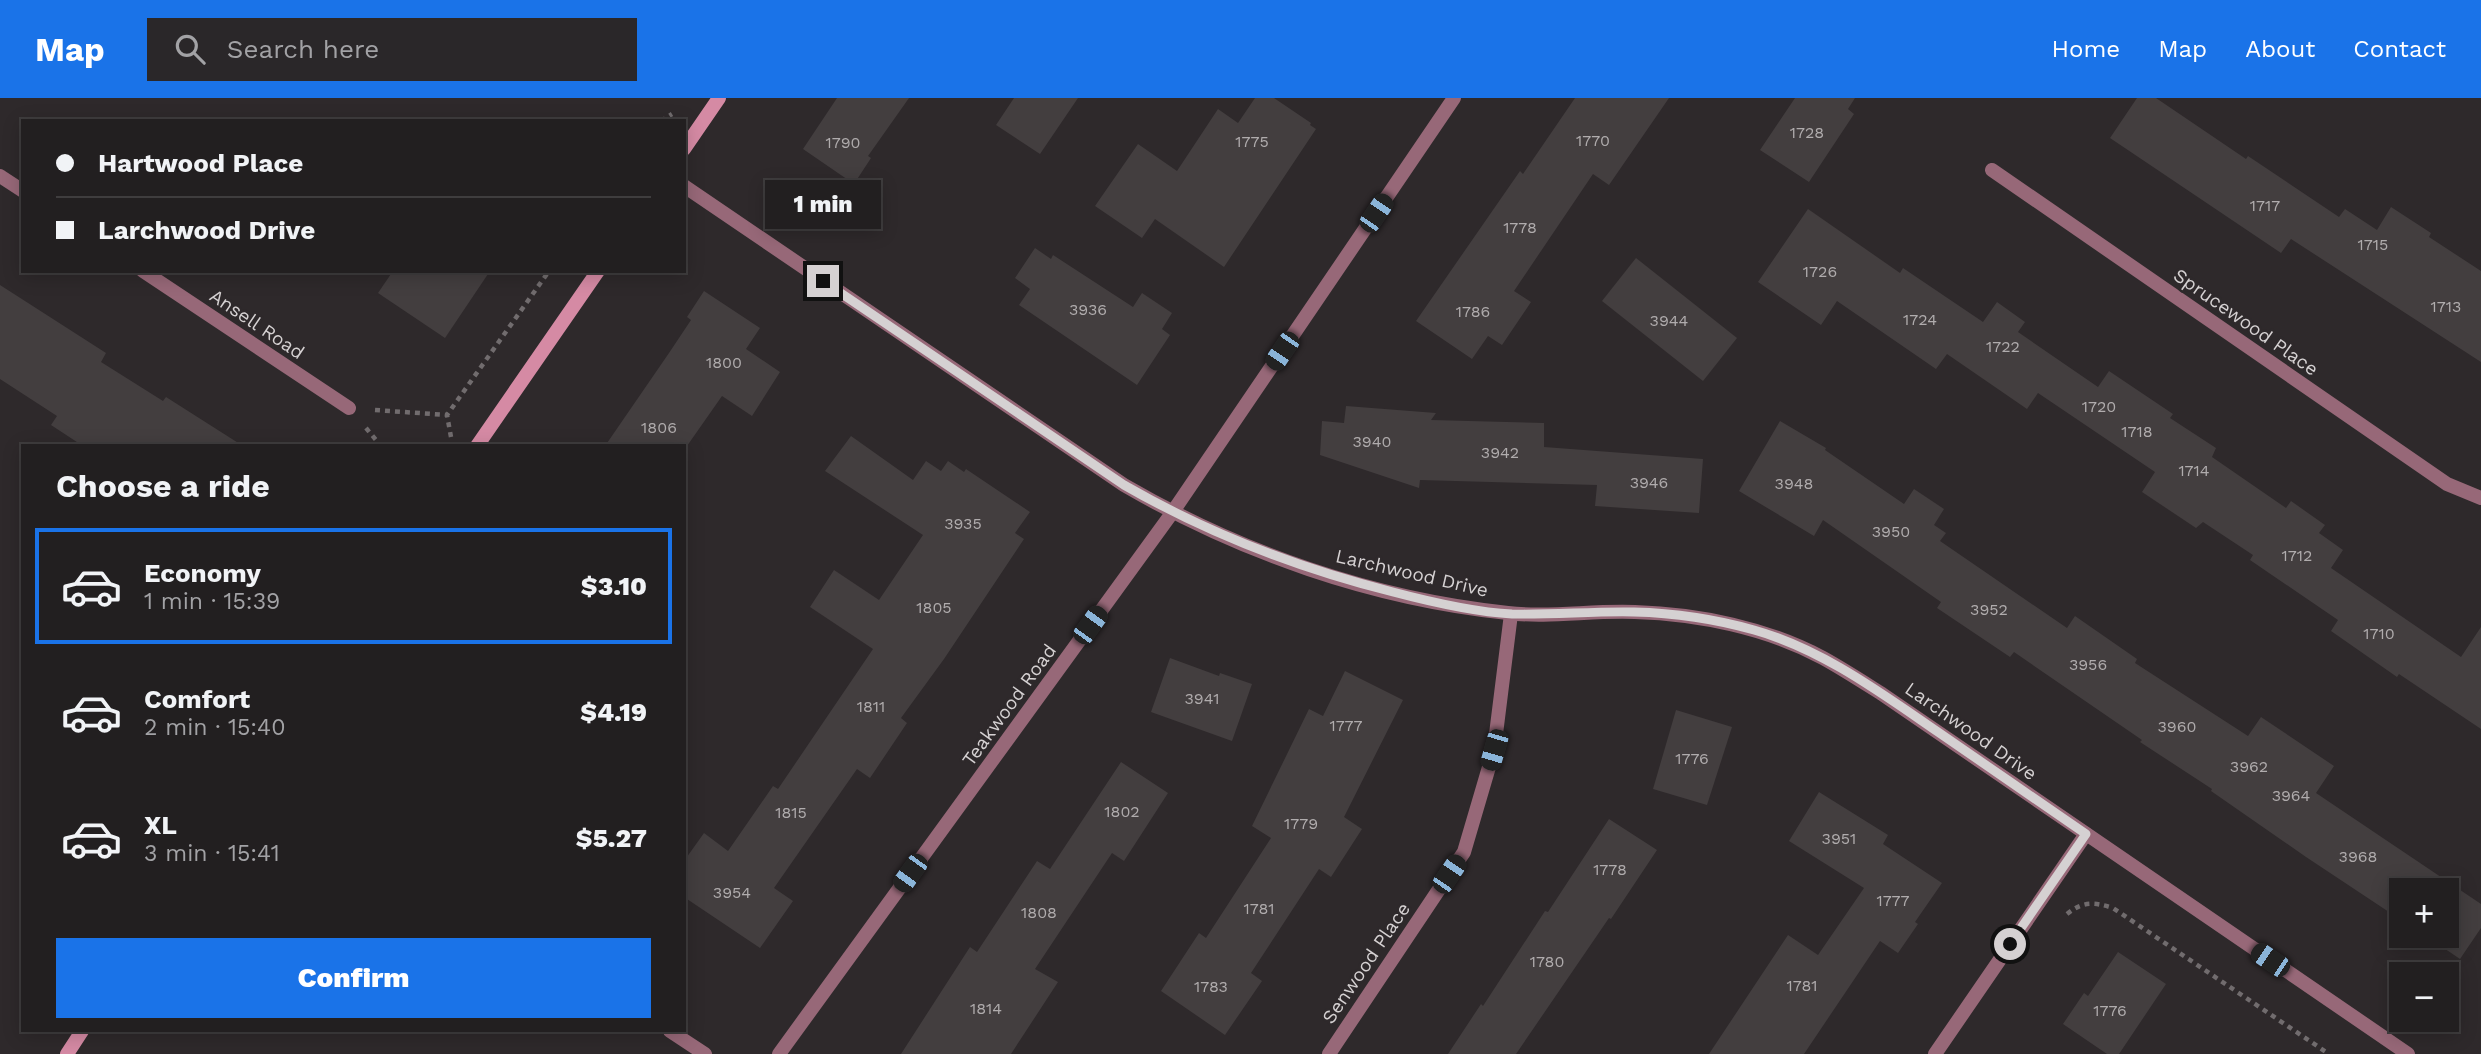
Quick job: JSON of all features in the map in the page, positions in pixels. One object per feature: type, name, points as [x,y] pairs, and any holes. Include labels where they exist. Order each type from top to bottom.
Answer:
[{"type":"main road","points":[[686,146],[719,98]]},
{"type":"main road","points":[[478,444],[597,273]]},
{"type":"main road","points":[[67,1054],[81,1032]]},
{"type":"street","name":"Teakwood Road","points":[[779,1054],[1172,513],[1454,98]]},
{"type":"street","name":"Sprucewood Place","points":[[1992,170],[2447,484],[2481,498]]},
{"type":"street","points":[[0,176],[21,190]]},
{"type":"street","name":"Larchwood Drive","points":[[686,187],[1124,485],[1172,513],[1278,559],[1344,580],[1424,600],[1511,614],[1635,612],[1695,617],[1756,631],[1822,657],[1882,694],[2408,1054]]},
{"type":"street","name":"Ansell Road","points":[[146,273],[349,408]]},
{"type":"street","name":"Senwood Place","points":[[1329,1054],[1464,852],[1494,750],[1511,614]]},
{"type":"street","points":[[1935,1054],[2086,834]]},
{"type":"street","points":[[672,1032],[705,1054]]},
{"type":"path","points":[[453,444],[447,415],[548,273]]},
{"type":"path","points":[[349,408],[447,415]]},
{"type":"path","points":[[2067,914],[2079,904],[2096,903],[2113,908],[2329,1054]]},
{"type":"building","points":[[837,98],[909,98],[868,156],[871,158],[854,184],[803,149]]},
{"type":"building","points":[[1014,98],[1078,98],[1040,154],[996,125]]},
{"type":"building","points":[[1255,98],[1274,98],[1316,129],[1224,267],[1155,219],[1142,238],[1095,206],[1138,144],[1177,171],[1218,109],[1238,123]]},
{"type":"building","points":[[1575,98],[1669,98],[1609,185],[1593,174],[1514,291],[1531,302],[1502,345],[1488,336],[1472,359],[1416,321],[1520,171],[1523,174]]},
{"type":"building","points":[[1795,98],[1855,98],[1848,109],[1854,114],[1809,182],[1760,150]]},
{"type":"building","points":[[2137,98],[2156,98],[2339,217],[2345,209],[2377,230],[2391,207],[2431,233],[2429,237],[2481,271],[2481,362],[2291,239],[2281,253],[2110,138]]},
{"type":"building","points":[[1808,209],[1900,273],[1903,268],[1983,322],[1997,302],[2025,322],[2018,332],[2098,387],[2109,371],[2173,414],[2170,418],[2216,448],[2212,457],[2286,508],[2291,501],[2325,525],[2319,533],[2343,550],[2331,568],[2461,657],[2481,627],[2481,729],[2399,674],[2397,677],[2331,631],[2338,620],[2250,560],[2253,555],[2203,522],[2196,528],[2142,492],[2155,472],[2038,393],[2027,409],[1947,354],[1936,369],[1837,301],[1821,325],[1758,282]]},
{"type":"building","points":[[1035,248],[1051,259],[1053,255],[1133,307],[1142,293],[1172,313],[1162,329],[1170,335],[1137,385],[1019,305],[1030,289],[1015,278]]},
{"type":"building","points":[[1636,258],[1737,338],[1703,381],[1602,301]]},
{"type":"building","points":[[392,273],[489,273],[445,338],[378,293]]},
{"type":"building","points":[[0,285],[106,353],[101,362],[163,401],[166,397],[240,444],[80,444],[51,425],[57,416],[0,379]]},
{"type":"building","points":[[704,291],[760,328],[746,349],[780,372],[752,416],[722,396],[687,446],[606,444],[691,320],[687,317]]},
{"type":"building","points":[[1346,406],[1436,413],[1431,420],[1544,423],[1544,447],[1703,459],[1699,513],[1595,506],[1597,485],[1420,480],[1419,488],[1320,455],[1322,421],[1344,423]]},
{"type":"building","points":[[1780,421],[1826,448],[1825,450],[1904,504],[1914,489],[1944,509],[1934,525],[1946,533],[1940,541],[2067,628],[2075,616],[2137,659],[2135,663],[2248,736],[2261,717],[2334,766],[2316,793],[2442,878],[2389,878],[2389,912],[2140,742],[2142,740],[2014,652],[2010,657],[1937,608],[1941,602],[1823,520],[1814,536],[1739,491]]},
{"type":"building","points":[[851,436],[913,480],[926,461],[941,471],[948,461],[964,472],[966,469],[1030,512],[1015,533],[1024,539],[901,718],[907,723],[870,778],[857,769],[774,888],[793,901],[760,948],[686,898],[686,858],[704,833],[728,851],[773,786],[778,789],[873,649],[810,607],[834,570],[879,600],[923,535],[825,471]]},
{"type":"building","points":[[1170,658],[1219,676],[1220,673],[1252,684],[1232,741],[1151,712]]},
{"type":"building","points":[[1345,671],[1403,700],[1344,817],[1362,829],[1331,877],[1319,869],[1251,973],[1262,981],[1225,1035],[1161,991],[1199,933],[1206,938],[1271,838],[1252,826],[1309,709],[1323,716]]},
{"type":"building","points":[[1676,710],[1732,727],[1707,805],[1653,789]]},
{"type":"building","points":[[1121,762],[1168,793],[1124,861],[1112,853],[1035,969],[1058,982],[1011,1054],[901,1054],[970,947],[977,952],[1037,861],[1050,869]]},
{"type":"building","points":[[1819,792],[1888,835],[1883,844],[1942,883],[1915,922],[1918,924],[1898,953],[1880,941],[1804,1054],[1709,1054],[1788,935],[1818,955],[1864,888],[1789,841]]},
{"type":"building","points":[[1609,819],[1657,850],[1611,919],[1609,918],[1516,1054],[1448,1054],[1545,911],[1548,912]]},
{"type":"building","points":[[2459,889],[2481,904],[2481,928],[2460,959],[2444,948],[2459,948]]},
{"type":"building","points":[[2118,952],[2166,984],[2119,1054],[2107,1054],[2063,1024],[2084,993],[2088,996]]},
{"type":"route","points":[[823,281],[1124,485],[1172,513],[1278,559],[1344,580],[1424,600],[1511,614],[1635,612],[1695,617],[1756,631],[1822,657],[1882,694],[2086,834],[2010,944]]}]
